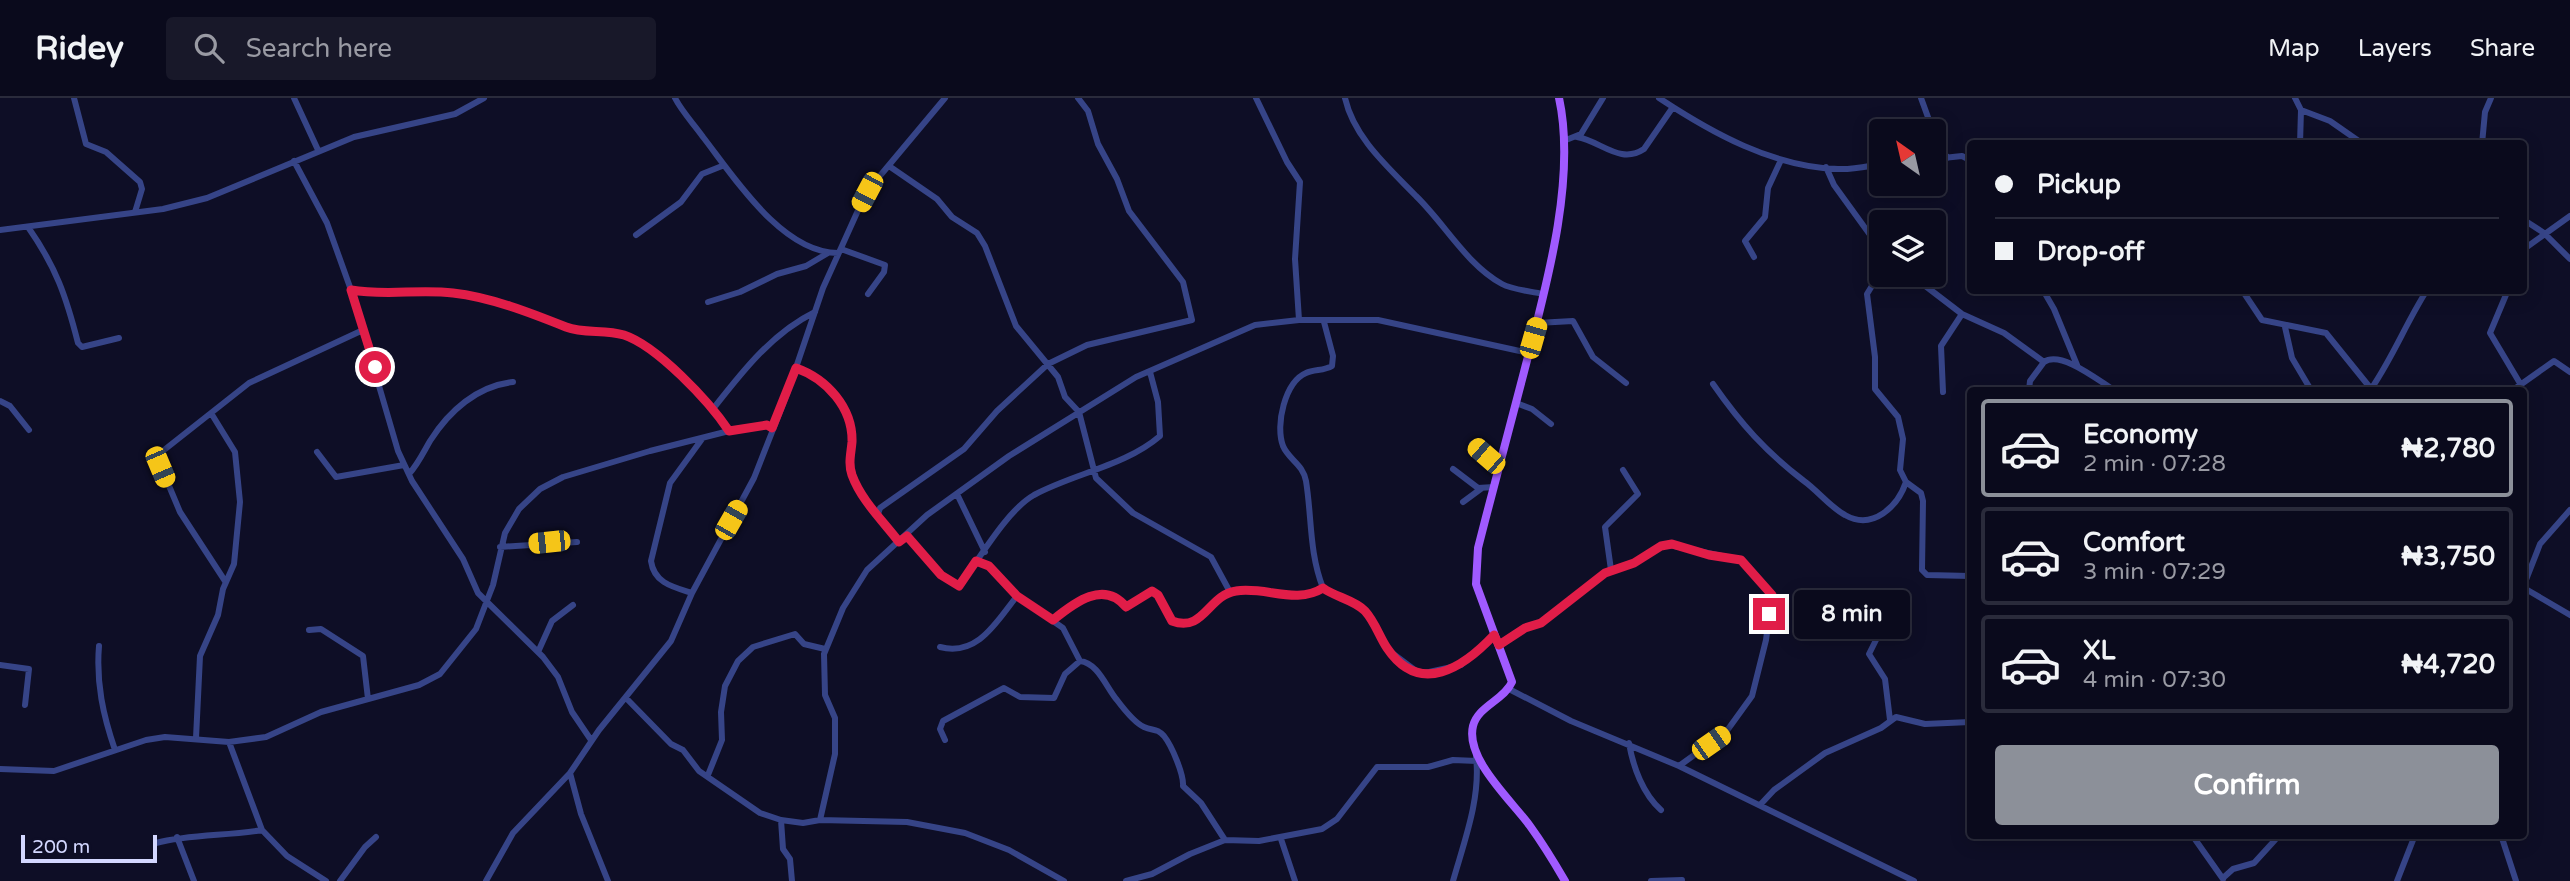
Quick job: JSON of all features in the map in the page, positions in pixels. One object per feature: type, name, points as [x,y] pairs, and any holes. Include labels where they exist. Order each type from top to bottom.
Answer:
[{"type":"main road","points":[[1559,98],[1566,140],[1538,323],[1499,467],[1475,572],[1479,598],[1511,674],[1509,689],[1477,717],[1472,733],[1476,756],[1530,827],[1565,881]]},
{"type":"street","points":[[74,98],[86,144],[106,152],[140,182],[142,189],[135,212]]},
{"type":"street","points":[[294,98],[318,150]]},
{"type":"street","points":[[0,230],[135,212],[207,198],[354,137],[454,114],[484,98]]},
{"type":"street","points":[[675,98],[722,166],[783,230],[812,248],[828,253]]},
{"type":"street","points":[[486,881],[513,833],[570,773],[591,740],[662,656],[692,593],[754,478],[839,251],[867,192],[945,98]]},
{"type":"street","points":[[878,514],[880,508],[972,442],[997,411],[1048,364],[1087,345],[1192,320],[1183,282],[1129,211],[1117,179],[1098,144],[1088,111],[1078,98]]},
{"type":"street","points":[[1256,98],[1300,181],[1295,259],[1299,320]]},
{"type":"street","points":[[1345,98],[1355,125],[1381,162],[1417,196],[1456,245],[1503,284],[1543,294]]},
{"type":"street","points":[[1577,137],[1603,98]]},
{"type":"street","points":[[1659,98],[1742,145],[1782,160],[1839,170],[1869,166]]},
{"type":"street","points":[[1921,98],[1928,119]]},
{"type":"street","points":[[2295,98],[2301,110],[2300,140]]},
{"type":"street","points":[[2482,140],[2485,112],[2491,98]]},
{"type":"street","points":[[1566,140],[1577,137],[1613,152],[1637,153],[1644,149],[1673,107]]},
{"type":"street","points":[[2301,110],[2330,121],[2358,140]]},
{"type":"street","points":[[1947,158],[1962,156],[1967,158]]},
{"type":"street","points":[[1754,257],[1745,241],[1766,215],[1768,188],[1782,160]]},
{"type":"street","points":[[294,161],[327,223],[351,290],[404,465],[463,559],[478,593],[486,604],[538,652],[558,677],[567,704],[591,740]]},
{"type":"street","points":[[636,235],[681,202],[702,174],[722,166]]},
{"type":"street","points":[[889,166],[937,199],[952,217],[977,233],[985,246],[1016,326],[1034,352],[1058,377],[1065,397],[1079,412],[1093,472],[1123,506],[1211,557],[1230,592]]},
{"type":"street","points":[[1826,167],[1834,185],[1869,233]]},
{"type":"street","points":[[2527,247],[2570,216]]},
{"type":"street","points":[[2527,222],[2544,233],[2570,259]]},
{"type":"street","points":[[28,227],[52,261],[68,300],[78,343],[90,346],[119,338]]},
{"type":"street","points":[[708,302],[740,292],[777,274],[806,266],[828,253],[839,251],[885,265],[884,272],[868,294]]},
{"type":"street","points":[[1871,287],[1867,294],[1875,356],[1874,382],[1879,394],[1898,417],[1902,429],[1900,470],[1906,482],[1921,493],[1924,573],[1967,576]]},
{"type":"street","points":[[1927,287],[1962,314],[2004,333],[2044,362]]},
{"type":"street","points":[[351,290],[374,293],[421,290],[455,293],[545,318],[569,328],[623,335],[658,353],[713,409],[729,431]]},
{"type":"street","points":[[2045,294],[2077,365]]},
{"type":"street","points":[[2245,294],[2262,320],[2285,327],[2326,333],[2369,387]]},
{"type":"street","points":[[2373,387],[2389,363],[2405,323],[2424,294]]},
{"type":"street","points":[[2506,294],[2490,333],[2521,385]]},
{"type":"street","points":[[713,409],[750,363],[794,323],[815,312]]},
{"type":"street","points":[[1943,392],[1941,346],[1962,314]]},
{"type":"street","points":[[820,820],[835,754],[835,719],[825,695],[825,649],[862,576],[927,515],[1009,456],[1124,384],[1241,329],[1299,320],[1378,320],[1529,353]]},
{"type":"street","points":[[1538,323],[1573,321],[1592,357],[1626,383]]},
{"type":"street","points":[[1324,322],[1333,356],[1332,366],[1308,371],[1296,380],[1286,398],[1280,436],[1284,448],[1304,469],[1311,554],[1323,588],[1364,609],[1388,650],[1420,674],[1461,665],[1494,635]]},
{"type":"street","points":[[2285,327],[2292,358],[2309,387]]},
{"type":"street","points":[[225,581],[180,512],[158,459],[159,454],[232,394],[270,372],[363,330]]},
{"type":"street","points":[[2029,387],[2044,362],[2051,359],[2077,365],[2110,387]]},
{"type":"street","points":[[2518,387],[2554,361],[2570,372]]},
{"type":"street","points":[[796,368],[827,384],[843,408],[850,426],[852,474],[858,489],[899,542]]},
{"type":"street","points":[[907,536],[941,575],[959,586],[1000,527],[1023,503],[1129,455],[1162,433],[1150,372]]},
{"type":"street","points":[[409,474],[438,432],[468,398],[500,383],[513,382]]},
{"type":"street","points":[[1713,384],[1741,425],[1755,439],[1844,514],[1866,519],[1889,510],[1897,503],[1906,482]]},
{"type":"street","points":[[0,401],[10,406],[29,430]]},
{"type":"street","points":[[1516,403],[1532,409],[1551,424]]},
{"type":"street","points":[[196,738],[200,656],[203,643],[218,615],[225,581],[236,556],[239,492],[235,452],[211,413]]},
{"type":"street","points":[[0,769],[54,771],[80,765],[115,750],[165,737],[229,742],[266,737],[321,712],[419,685],[440,674],[476,629],[486,604],[500,547],[519,509],[550,482],[650,451],[729,431],[767,425],[772,428]]},
{"type":"street","points":[[692,593],[660,580],[653,571],[651,561],[670,483],[702,439]]},
{"type":"street","points":[[1472,444],[1499,467]]},
{"type":"street","points":[[317,452],[336,477],[404,465]]},
{"type":"street","points":[[1453,469],[1474,485],[1482,488],[1494,487]]},
{"type":"street","points":[[1611,570],[1605,527],[1638,494],[1623,470]]},
{"type":"street","points":[[1463,502],[1482,488]]},
{"type":"street","points":[[957,494],[985,552]]},
{"type":"street","points":[[2527,575],[2540,544],[2570,510]]},
{"type":"street","points":[[500,547],[577,541]]},
{"type":"street","points":[[1499,645],[1525,628],[1541,623],[1611,570],[1634,563],[1661,546],[1672,544],[1709,555],[1741,560],[1772,595],[1766,640],[1752,696],[1726,733],[1679,766]]},
{"type":"street","points":[[976,561],[989,566],[1017,596],[1063,628],[1080,661]]},
{"type":"street","points":[[2527,584],[2570,614]]},
{"type":"street","points":[[1053,620],[1075,604],[1097,594],[1117,596],[1126,607],[1152,591],[1158,595],[1172,621],[1188,625],[1200,619],[1217,600],[1230,592],[1246,590],[1307,595],[1323,588]]},
{"type":"street","points":[[940,647],[963,649],[975,643],[991,630],[1017,596]]},
{"type":"street","points":[[1890,720],[1885,679],[1868,654],[1883,626],[1882,614],[1891,603]]},
{"type":"street","points":[[538,652],[552,621],[573,605]]},
{"type":"street","points":[[309,630],[321,629],[363,656],[368,699]]},
{"type":"street","points":[[708,775],[722,740],[721,712],[725,686],[742,655],[752,647],[795,634],[804,644],[825,649]]},
{"type":"street","points":[[99,646],[97,681],[102,709],[115,750]]},
{"type":"street","points":[[945,740],[940,729],[943,721],[1004,688],[1020,697],[1054,698],[1065,674],[1080,661],[1087,662],[1100,674],[1115,699],[1144,727],[1156,729],[1164,737],[1184,777],[1184,786],[1201,803],[1225,841]]},
{"type":"street","points":[[0,665],[29,669],[25,705]]},
{"type":"street","points":[[1509,689],[1571,721],[1679,766],[1914,881]]},
{"type":"street","points":[[626,698],[671,744],[683,750],[699,771],[760,813],[803,823],[820,820],[907,822],[965,832],[1009,850],[1063,881]]},
{"type":"street","points":[[1760,805],[1774,790],[1806,770],[1825,753],[1881,728],[1890,720],[1900,717],[1925,724],[1967,722]]},
{"type":"street","points":[[229,742],[262,830],[287,856],[326,881]]},
{"type":"street","points":[[1629,743],[1633,764],[1646,793],[1661,810]]},
{"type":"street","points":[[1126,881],[1152,874],[1190,854],[1225,841],[1281,839],[1331,825],[1377,767],[1428,767],[1476,756],[1469,825],[1453,881]]},
{"type":"street","points":[[570,773],[581,814],[608,881]]},
{"type":"street","points":[[781,820],[783,849],[790,859],[792,881]]},
{"type":"street","points":[[156,844],[177,837],[221,837],[262,830]]},
{"type":"street","points":[[177,837],[194,881]]},
{"type":"street","points":[[340,881],[365,846],[376,838]]},
{"type":"street","points":[[1281,839],[1295,881]]},
{"type":"street","points":[[2195,839],[2224,880],[2233,869],[2254,863],[2275,840]]},
{"type":"street","points":[[2397,881],[2413,839]]},
{"type":"street","points":[[2502,839],[2516,881]]},
{"type":"street","points":[[1651,881],[1682,880]]},
{"type":"route","points":[[375,367],[351,290],[374,293],[421,290],[462,294],[537,315],[569,328],[623,335],[658,353],[719,415],[729,431],[767,425],[772,428],[788,394],[796,368],[803,370],[827,384],[843,408],[850,426],[852,442],[850,467],[858,489],[899,542],[907,536],[914,541],[941,575],[959,586],[976,561],[989,566],[1017,596],[1053,620],[1066,609],[1097,594],[1117,596],[1126,607],[1152,591],[1158,595],[1172,621],[1188,625],[1200,619],[1208,608],[1230,592],[1246,590],[1307,595],[1323,588],[1364,609],[1388,650],[1405,666],[1420,674],[1435,673],[1461,665],[1494,635],[1499,645],[1519,631],[1541,623],[1605,573],[1643,559],[1665,544],[1741,560],[1772,595],[1769,614]]}]
